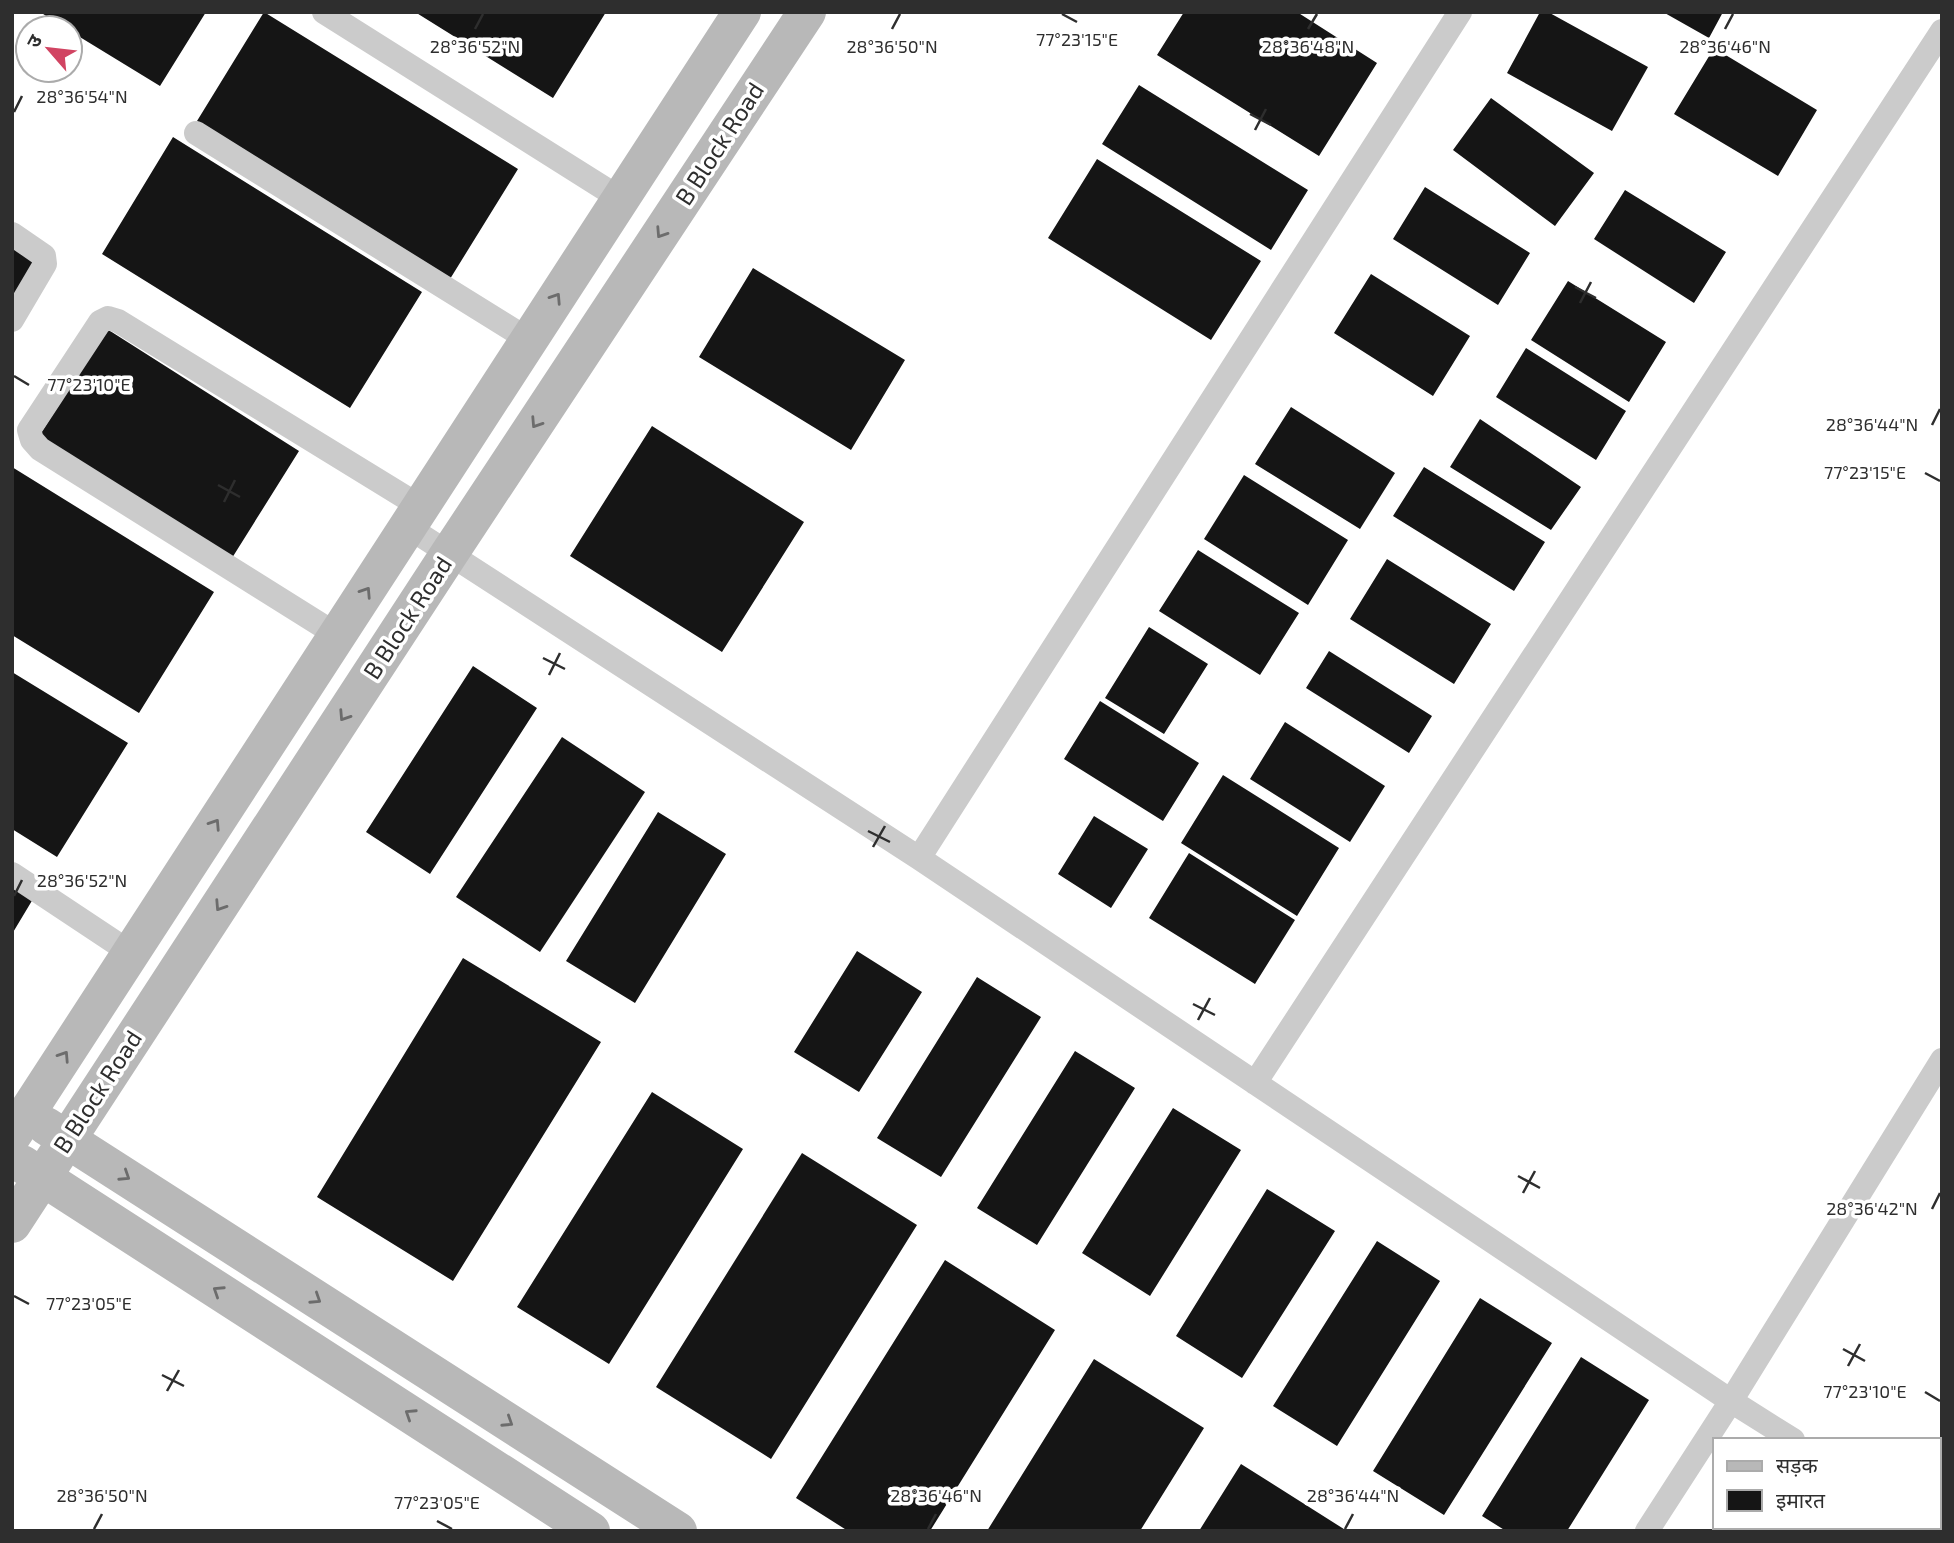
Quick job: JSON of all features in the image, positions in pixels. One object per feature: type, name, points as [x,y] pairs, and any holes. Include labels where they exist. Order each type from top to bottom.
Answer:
[{"type":"street","name":"B Block Road","points":[[17,1118],[131,953],[742,12]]},
{"type":"street","name":"B Block Road","points":[[12,1224],[27,1168],[67,1140],[807,12]]},
{"type":"street","points":[[17,1118],[67,1140],[678,1531]]},
{"type":"street","points":[[27,1168],[591,1531]]},
{"type":"lane","points":[[324,12],[621,199]]},
{"type":"lane","points":[[919,858],[1460,12]]},
{"type":"lane","points":[[1255,1083],[1942,31]]},
{"type":"lane","points":[[196,133],[529,340]]},
{"type":"lane","points":[[12,234],[44,256],[45,264],[12,320]]},
{"type":"lane","points":[[337,635],[40,449],[32,440],[29,430],[100,322],[108,318],[118,321],[414,517],[449,554],[919,858],[1790,1438]]},
{"type":"lane","points":[[12,874],[131,953]]},
{"type":"lane","points":[[1647,1531],[1731,1401],[1942,1059]]},
{"type":"building","points":[[40,12],[206,12],[160,86],[84,40],[84,14]]},
{"type":"building","points":[[264,12],[518,169],[450,279],[197,121]]},
{"type":"building","points":[[415,12],[606,12],[553,98]]},
{"type":"building","points":[[1184,12],[1297,12],[1377,63],[1319,156],[1157,55]]},
{"type":"building","points":[[1540,12],[1548,12],[1648,67],[1612,131],[1507,73]]},
{"type":"building","points":[[1663,12],[1723,12],[1709,38]]},
{"type":"building","points":[[1714,48],[1817,110],[1778,176],[1674,114]]},
{"type":"building","points":[[1139,85],[1308,190],[1271,250],[1102,144]]},
{"type":"building","points":[[1491,98],[1594,173],[1555,226],[1453,150]]},
{"type":"building","points":[[173,137],[422,292],[350,408],[102,254]]},
{"type":"building","points":[[1097,159],[1261,261],[1211,340],[1048,238]]},
{"type":"building","points":[[1425,187],[1530,253],[1498,305],[1393,239]]},
{"type":"building","points":[[1625,190],[1726,252],[1694,303],[1594,239]]},
{"type":"building","points":[[12,242],[38,258],[12,300]]},
{"type":"building","points":[[753,268],[905,360],[851,450],[699,357]]},
{"type":"building","points":[[1371,274],[1470,336],[1433,396],[1334,333]]},
{"type":"building","points":[[1568,281],[1666,342],[1629,402],[1531,340]]},
{"type":"building","points":[[107,329],[299,451],[232,558],[39,436]]},
{"type":"building","points":[[1526,348],[1626,411],[1596,460],[1496,397]]},
{"type":"building","points":[[1291,407],[1395,473],[1360,529],[1255,464]]},
{"type":"building","points":[[1480,419],[1581,487],[1551,530],[1450,467]]},
{"type":"building","points":[[652,426],[804,522],[722,652],[570,556]]},
{"type":"building","points":[[12,467],[214,592],[139,713],[12,635]]},
{"type":"building","points":[[1424,467],[1545,542],[1514,591],[1393,516]]},
{"type":"building","points":[[1244,475],[1348,540],[1308,605],[1204,539]]},
{"type":"building","points":[[1198,550],[1299,613],[1260,675],[1159,611]]},
{"type":"building","points":[[1387,559],[1491,624],[1454,684],[1350,619]]},
{"type":"building","points":[[1149,627],[1208,664],[1164,734],[1105,698]]},
{"type":"building","points":[[1329,651],[1432,716],[1409,753],[1306,688]]},
{"type":"building","points":[[473,666],[537,708],[430,874],[366,832]]},
{"type":"building","points":[[12,672],[128,743],[57,857],[12,829]]},
{"type":"building","points":[[1100,701],[1199,763],[1163,821],[1064,759]]},
{"type":"building","points":[[1285,722],[1385,786],[1350,842],[1250,779]]},
{"type":"building","points":[[562,737],[645,792],[540,952],[456,897]]},
{"type":"building","points":[[1223,775],[1339,848],[1297,916],[1181,843]]},
{"type":"building","points":[[658,812],[726,854],[635,1003],[566,961]]},
{"type":"building","points":[[1094,816],[1148,849],[1111,908],[1058,874]]},
{"type":"building","points":[[1189,853],[1295,920],[1255,984],[1149,918]]},
{"type":"building","points":[[12,886],[33,899],[12,934]]},
{"type":"building","points":[[857,951],[922,992],[859,1092],[794,1052]]},
{"type":"building","points":[[463,958],[601,1042],[453,1281],[317,1197]]},
{"type":"building","points":[[977,977],[1041,1017],[941,1177],[877,1138]]},
{"type":"building","points":[[1075,1051],[1135,1088],[1037,1245],[977,1208]]},
{"type":"building","points":[[652,1092],[743,1149],[609,1364],[517,1307]]},
{"type":"building","points":[[1173,1108],[1241,1150],[1150,1296],[1082,1253]]},
{"type":"building","points":[[802,1153],[917,1225],[771,1459],[656,1387]]},
{"type":"building","points":[[1267,1189],[1335,1231],[1242,1378],[1176,1336]]},
{"type":"building","points":[[1377,1241],[1440,1281],[1337,1446],[1273,1406]]},
{"type":"building","points":[[945,1260],[1055,1330],[930,1531],[848,1531],[796,1498]]},
{"type":"building","points":[[1480,1298],[1552,1343],[1444,1515],[1373,1471]]},
{"type":"building","points":[[1581,1357],[1649,1400],[1567,1531],[1506,1531],[1482,1516]]},
{"type":"building","points":[[1094,1359],[1204,1428],[1140,1531],[987,1531]]},
{"type":"building","points":[[1241,1464],[1347,1531],[1199,1531]]},
{"type":"building","points":[[1784,1529],[1786,1531],[1736,1531]]}]
